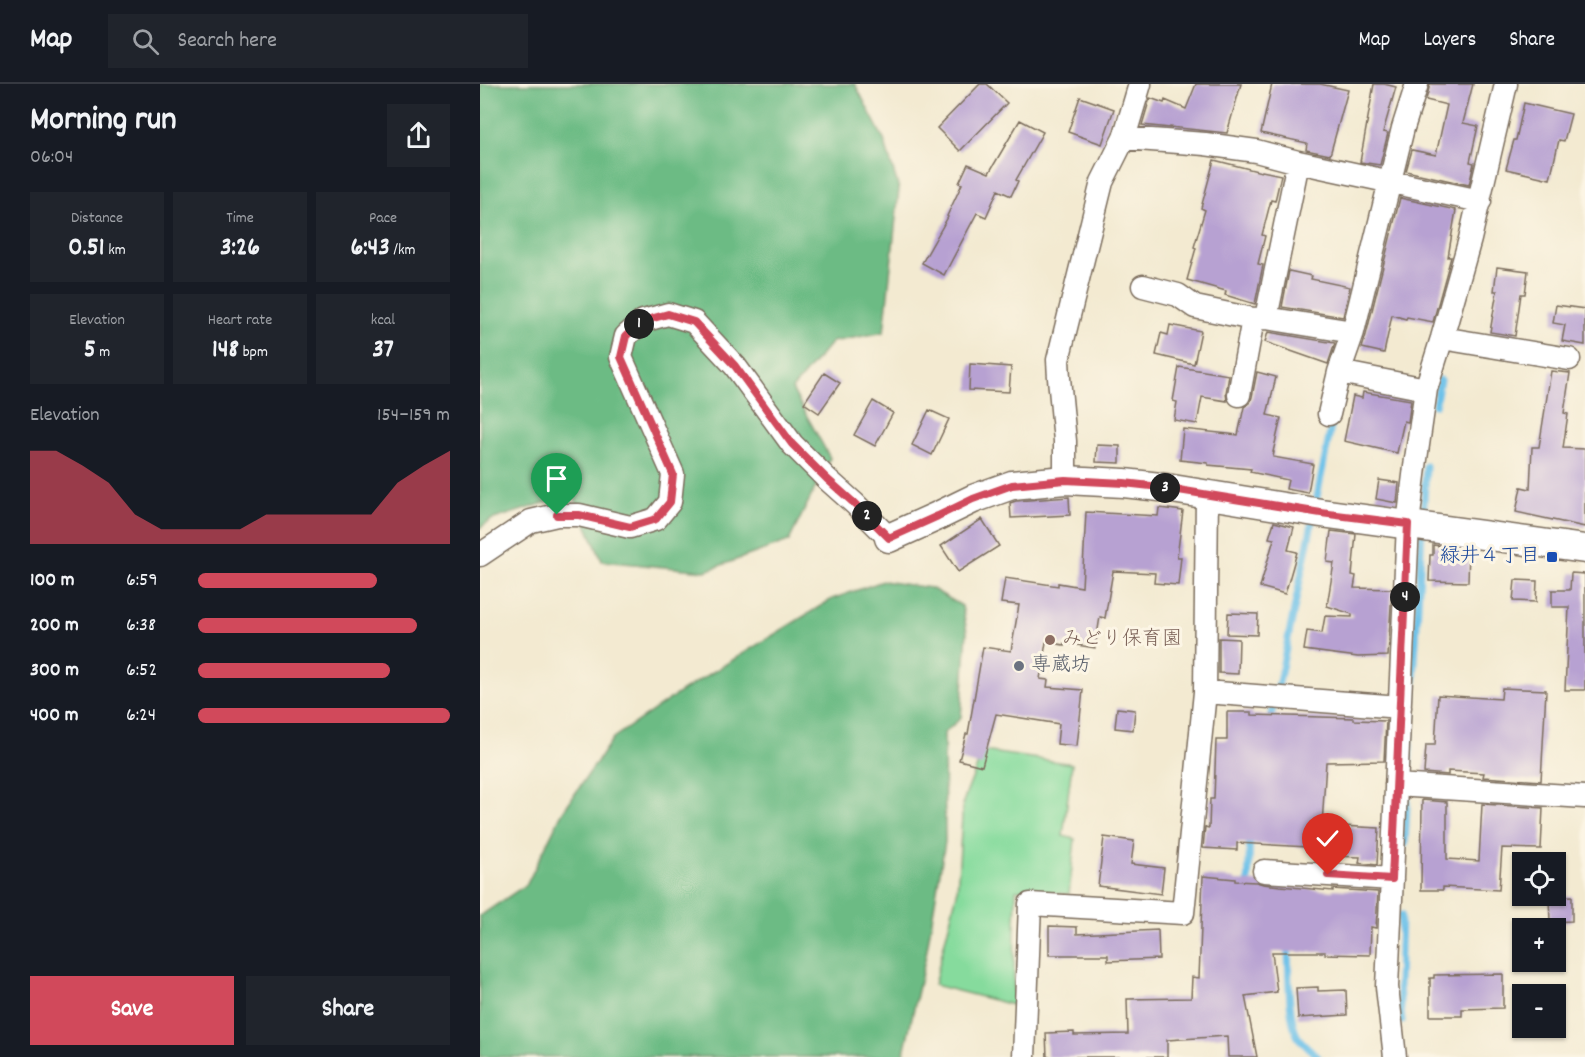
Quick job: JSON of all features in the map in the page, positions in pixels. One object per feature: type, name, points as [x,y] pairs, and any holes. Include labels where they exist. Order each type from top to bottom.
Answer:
[{"type":"street","points":[[1065,480],[1065,441],[1058,360],[1102,183],[1124,138],[1140,84]]},
{"type":"street","points":[[1329,414],[1353,332],[1403,128],[1417,84]]},
{"type":"street","points":[[1395,1057],[1387,987],[1408,524],[1426,389],[1480,201],[1506,84]]},
{"type":"street","points":[[1124,138],[1205,144],[1256,151],[1480,201]]},
{"type":"street","points":[[1239,395],[1298,162]]},
{"type":"street","points":[[1143,286],[1178,295],[1196,307],[1353,332]]},
{"type":"street","points":[[480,555],[531,521],[557,515],[579,515],[630,527],[656,519],[670,502],[673,474],[621,357],[626,336],[643,321],[668,314],[694,322],[735,366],[792,444],[889,538],[973,499],[1012,485],[1065,480],[1124,483],[1207,494],[1321,513],[1585,549]]},
{"type":"street","points":[[1442,338],[1569,359]]},
{"type":"street","points":[[1340,372],[1426,389]]},
{"type":"street","points":[[1024,1057],[1030,904],[1183,913],[1205,692],[1207,494]]},
{"type":"street","points":[[1205,692],[1400,707]]},
{"type":"street","points":[[1396,785],[1585,797]]},
{"type":"street","points":[[1264,871],[1392,879]]},
{"type":"green space","points":[[480,84],[855,84],[884,140],[899,189],[884,332],[832,342],[792,389],[830,458],[789,541],[705,571],[602,561],[573,494],[491,520],[480,528]]},
{"type":"green space","points":[[883,581],[931,588],[962,606],[967,632],[961,718],[944,733],[945,842],[926,955],[903,1057],[480,1057],[480,916],[527,884],[562,813],[613,738],[682,691],[832,599]]},
{"type":"green space","points":[[983,751],[1072,764],[1063,836],[1075,839],[1069,894],[1016,890],[1013,1005],[934,985],[957,893],[963,802]]},
{"type":"building","points":[[980,84],[987,84],[1007,103],[960,151],[937,128]]},
{"type":"building","points":[[1196,84],[1241,84],[1227,133],[1142,125],[1150,98],[1164,103],[1165,100],[1186,109]]},
{"type":"building","points":[[1272,84],[1320,84],[1348,90],[1330,155],[1306,150],[1307,143],[1261,133]]},
{"type":"building","points":[[1374,84],[1396,87],[1383,132],[1388,133],[1380,165],[1360,162]]},
{"type":"building","points":[[1430,84],[1473,84],[1463,123],[1478,126],[1470,162],[1474,163],[1469,185],[1406,171],[1412,150],[1436,155],[1447,105],[1426,100]]},
{"type":"building","points":[[1080,97],[1114,109],[1102,144],[1068,132]]},
{"type":"building","points":[[1524,103],[1571,114],[1564,141],[1559,140],[1550,179],[1506,169],[1514,140],[1516,140]]},
{"type":"building","points":[[1020,120],[1043,132],[1016,180],[1018,181],[1011,196],[998,190],[986,217],[977,213],[944,275],[922,263],[948,217],[968,164],[989,173]]},
{"type":"building","points":[[1214,160],[1281,175],[1275,201],[1271,200],[1262,235],[1265,236],[1258,264],[1263,265],[1255,304],[1225,295],[1226,291],[1187,280],[1205,210],[1201,208]]},
{"type":"building","points":[[1400,198],[1456,210],[1448,257],[1451,257],[1433,322],[1392,315],[1384,353],[1362,348]]},
{"type":"building","points":[[1497,267],[1528,271],[1525,294],[1521,294],[1515,336],[1490,332],[1497,291],[1494,291]]},
{"type":"building","points":[[1289,271],[1312,276],[1311,279],[1350,287],[1343,317],[1282,307]]},
{"type":"building","points":[[1556,305],[1585,309],[1585,345],[1562,341],[1565,325],[1553,323]]},
{"type":"building","points":[[1170,325],[1201,331],[1194,364],[1156,355],[1161,333],[1168,335]]},
{"type":"building","points":[[1268,332],[1335,343],[1328,364],[1265,342]]},
{"type":"building","points":[[970,364],[1011,367],[1009,392],[969,390]]},
{"type":"building","points":[[1179,367],[1229,375],[1227,401],[1202,397],[1197,424],[1174,420],[1177,402],[1173,401]]},
{"type":"building","points":[[1551,371],[1570,373],[1564,413],[1568,414],[1563,448],[1585,449],[1585,527],[1516,512],[1521,487],[1530,489],[1532,447],[1539,447]]},
{"type":"building","points":[[1257,372],[1276,377],[1267,415],[1281,418],[1273,457],[1313,464],[1308,493],[1286,489],[1288,480],[1250,472],[1251,469],[1180,460],[1183,429],[1238,435],[1244,407],[1250,403],[1252,397]]},
{"type":"building","points":[[824,373],[840,383],[819,413],[804,403]]},
{"type":"building","points":[[1363,392],[1411,400],[1408,422],[1404,421],[1397,453],[1344,441],[1353,396],[1362,398]]},
{"type":"building","points":[[873,401],[893,413],[875,446],[854,435]]},
{"type":"building","points":[[929,410],[949,419],[932,455],[912,445]]},
{"type":"building","points":[[1097,445],[1120,446],[1120,463],[1096,462]]},
{"type":"building","points":[[1379,480],[1399,483],[1397,503],[1376,499]]},
{"type":"building","points":[[1069,497],[1070,515],[1011,518],[1010,503]]},
{"type":"building","points":[[1159,508],[1183,511],[1177,557],[1181,557],[1178,585],[1154,583],[1155,573],[1113,571],[1105,618],[1100,617],[1095,648],[1046,642],[1040,679],[1048,680],[1047,687],[1083,690],[1077,746],[1057,744],[1059,724],[996,714],[982,766],[959,760],[966,734],[968,734],[983,647],[1011,651],[1019,605],[1001,603],[1005,578],[1082,587],[1086,512],[1158,516]]},
{"type":"building","points":[[982,519],[999,546],[958,572],[941,546]]},
{"type":"building","points":[[1274,522],[1294,527],[1288,550],[1297,552],[1285,594],[1260,587],[1274,539],[1269,538]]},
{"type":"building","points":[[1331,531],[1356,534],[1352,575],[1356,576],[1354,588],[1392,589],[1388,656],[1358,657],[1304,650],[1307,631],[1322,633],[1325,616],[1352,617],[1352,614],[1327,606],[1334,563],[1327,562]]},
{"type":"building","points":[[1433,545],[1469,550],[1468,582],[1429,581],[1430,555],[1433,555]]},
{"type":"building","points":[[1571,573],[1585,574],[1585,690],[1565,690],[1569,607],[1552,607],[1552,590],[1570,590]]},
{"type":"building","points":[[1515,580],[1537,581],[1536,602],[1513,601]]},
{"type":"building","points":[[1228,613],[1258,614],[1257,635],[1227,634]]},
{"type":"building","points":[[1219,638],[1239,639],[1238,674],[1219,673]]},
{"type":"building","points":[[1502,688],[1546,690],[1541,781],[1483,777],[1484,773],[1448,771],[1448,775],[1424,773],[1426,745],[1435,745],[1438,695],[1501,699]]},
{"type":"building","points":[[1117,708],[1135,710],[1133,730],[1115,728]]},
{"type":"building","points":[[1227,712],[1386,721],[1384,761],[1326,762],[1322,825],[1379,828],[1377,865],[1359,863],[1360,857],[1332,856],[1332,851],[1308,850],[1308,847],[1237,843],[1237,850],[1203,848],[1205,827],[1209,828],[1210,799],[1214,799],[1216,740],[1227,740]]},
{"type":"building","points":[[1422,800],[1447,802],[1447,859],[1479,861],[1482,804],[1543,808],[1541,849],[1502,848],[1499,890],[1443,887],[1443,890],[1421,890]]},
{"type":"building","points":[[1104,837],[1134,841],[1131,864],[1164,868],[1161,894],[1098,886]]},
{"type":"building","points":[[1203,876],[1333,891],[1333,889],[1378,892],[1376,928],[1371,927],[1370,955],[1272,952],[1277,992],[1245,996],[1257,1057],[1228,1057],[1227,1036],[1167,1040],[1167,1057],[1047,1057],[1046,1033],[1128,1034],[1127,999],[1191,998],[1192,977],[1199,978]]},
{"type":"building","points":[[1566,896],[1572,896],[1572,921],[1566,921],[1566,918],[1550,918],[1549,906],[1566,906]]},
{"type":"building","points":[[1049,926],[1077,927],[1077,934],[1158,930],[1159,959],[1108,961],[1108,955],[1049,955]]},
{"type":"building","points":[[1503,974],[1503,1008],[1462,1009],[1462,1016],[1430,1016],[1430,978],[1434,978],[1434,975]]},
{"type":"building","points":[[1318,987],[1318,991],[1346,990],[1347,1015],[1298,1018],[1296,988]]},
{"type":"waterway","points":[[1435,405],[1440,380]]},
{"type":"waterway","points":[[1315,507],[1331,427]]},
{"type":"waterway","points":[[1423,521],[1426,466]]},
{"type":"waterway","points":[[1269,724],[1313,518]]},
{"type":"waterway","points":[[1405,844],[1422,532]]},
{"type":"waterway","points":[[1248,889],[1250,835]]},
{"type":"waterway","points":[[1401,915],[1399,986],[1402,1021]]},
{"type":"waterway","points":[[1288,944],[1289,992],[1294,1028],[1300,1040],[1318,1057]]},
{"type":"place","name":"緑井４丁目","points":[[1552,557]]},
{"type":"place","name":"みどり保育園","points":[[1050,640]]},
{"type":"place","name":"専蔵坊","points":[[1019,666]]},
{"type":"route","points":[[557,515],[579,515],[630,527],[656,519],[670,502],[673,474],[621,357],[626,336],[643,321],[668,314],[694,322],[735,366],[792,444],[889,538],[973,499],[1012,485],[1065,480],[1160,487],[1321,513],[1408,524],[1392,879],[1328,875]]}]
